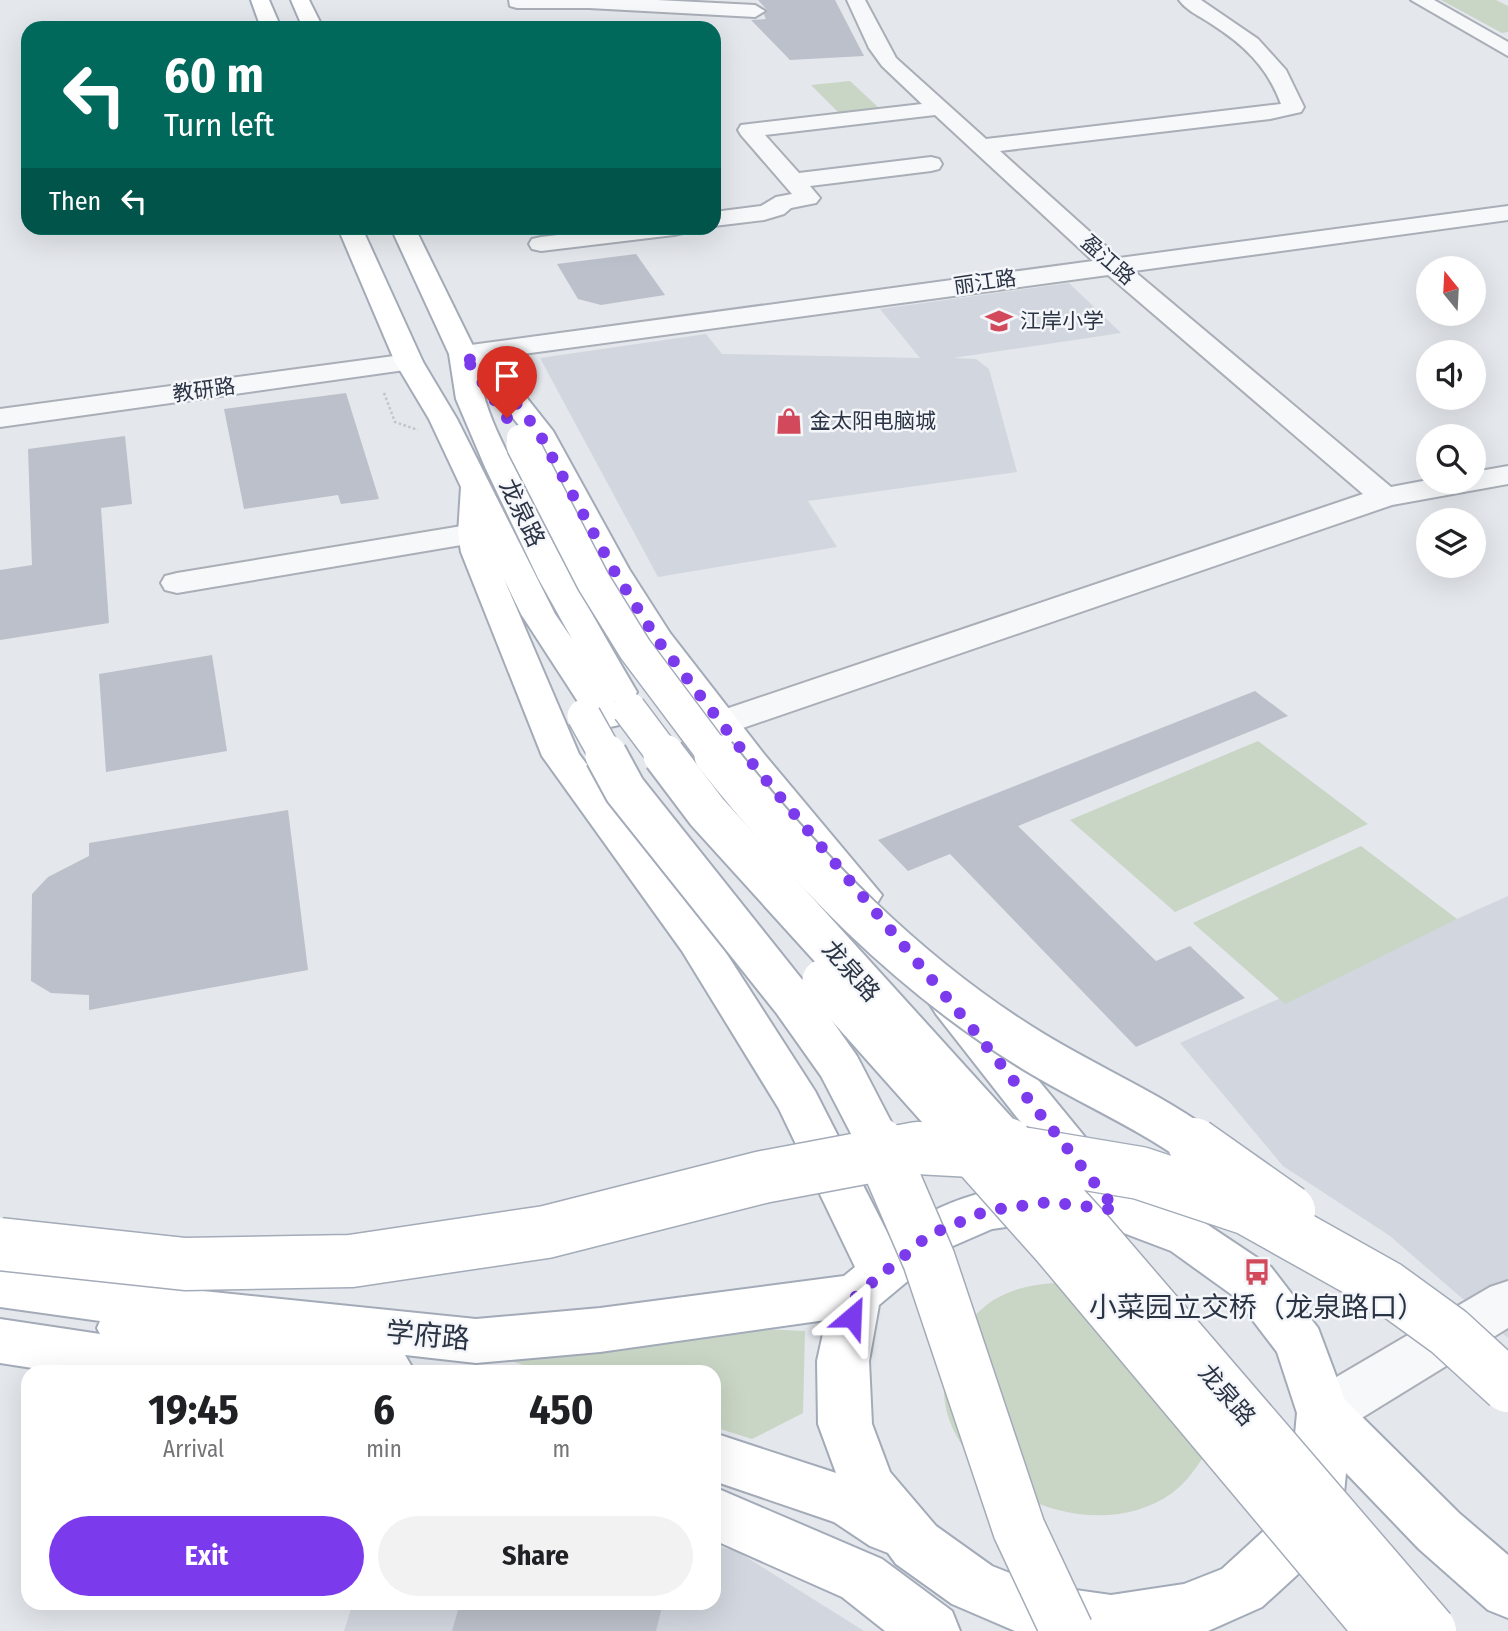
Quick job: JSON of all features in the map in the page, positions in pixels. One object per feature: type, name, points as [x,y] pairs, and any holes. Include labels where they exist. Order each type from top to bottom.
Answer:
[{"type":"main road","points":[[260,0],[268,21]]},
{"type":"main road","points":[[300,0],[310,21]]},
{"type":"main road","name":"龙泉路","points":[[353,235],[409,362],[443,419],[538,614],[563,680],[606,714],[707,813],[1086,1231],[1430,1631]]},
{"type":"main road","name":"龙泉路","points":[[406,235],[463,354],[470,399],[554,578],[606,714],[684,822],[1058,1245],[1382,1631]]},
{"type":"main road","points":[[463,354],[520,438],[593,581],[642,659],[749,798],[866,924],[923,974],[1031,1050],[1156,1117],[1273,1198],[1449,1332],[1508,1387]]},
{"type":"main road","points":[[463,354],[501,384],[538,431],[613,569],[649,627],[722,723],[972,1028],[1116,1210]]},
{"type":"main road","points":[[476,488],[474,534],[477,552],[561,756],[697,941],[799,1103],[870,1284]]},
{"type":"main road","points":[[606,714],[625,790],[793,1001],[839,1066],[882,1149],[929,1260],[1019,1529],[1067,1631]]},
{"type":"main road","points":[[0,1244],[185,1264],[351,1261],[546,1232],[763,1177],[917,1148],[1027,1154],[1140,1173],[1248,1209],[1387,1287]]},
{"type":"main road","points":[[721,1459],[851,1503],[916,1545],[972,1586],[1039,1613],[1111,1623],[1198,1621],[1242,1588],[1289,1545],[1317,1493],[1323,1413],[1300,1343],[1253,1282],[1188,1237],[1116,1210],[1049,1202],[986,1211],[929,1235],[870,1284],[843,1361],[845,1424],[869,1487],[916,1545]]},
{"type":"main road","name":"学府路","points":[[0,1286],[145,1306],[476,1341],[600,1330],[870,1284]]},
{"type":"main road","name":"学府路","points":[[0,1310],[345,1365]]},
{"type":"main road","points":[[0,1341],[155,1365]]},
{"type":"main road","points":[[1323,1413],[1439,1531],[1508,1591]]},
{"type":"main road","points":[[721,1516],[862,1578],[932,1631]]},
{"type":"street","name":"盈江路","points":[[856,0],[879,48],[889,62],[1112,265],[1385,497]]},
{"type":"street","points":[[981,146],[1270,113],[1293,107],[1287,88],[1260,48],[1188,0]]},
{"type":"street","points":[[1420,0],[1508,50]]},
{"type":"street","points":[[517,2],[589,2],[755,11]]},
{"type":"street","points":[[721,218],[764,213],[776,209],[784,202],[808,198],[749,130],[889,123],[941,108]]},
{"type":"street","points":[[914,147],[948,182]]},
{"type":"street","points":[[771,155],[797,152]]},
{"type":"street","points":[[793,181],[931,164]]},
{"type":"street","name":"丽江路","points":[[463,354],[1508,213]]},
{"type":"street","points":[[541,244],[616,235]]},
{"type":"street","name":"教研路","points":[[0,418],[409,362]]},
{"type":"street","points":[[1486,479],[1508,475]]},
{"type":"street","points":[[722,723],[1385,497],[1416,491]]},
{"type":"street","points":[[177,583],[474,534]]},
{"type":"street","points":[[1323,1413],[1508,1302]]},
{"type":"path","points":[[384,393],[395,422]]},
{"type":"shaded area","name":"金太阳电脑城","points":[[1069,283],[1121,333],[953,358],[976,359],[989,369],[1017,472],[808,501],[837,547],[658,577],[540,358],[706,334],[722,354],[920,358],[880,309]]},
{"type":"shaded area","points":[[1508,896],[1508,1338],[1390,1236],[1283,1166],[1180,1043]]},
{"type":"shaded area","points":[[721,1547],[738,1552],[864,1631],[344,1631],[351,1610],[721,1610]]},
{"type":"green space","points":[[1441,0],[1496,0],[1508,6],[1508,32],[1502,33]]},
{"type":"green space","points":[[850,81],[880,109],[840,114],[811,85]]},
{"type":"green space","points":[[1258,741],[1368,824],[1175,912],[1070,820]]},
{"type":"green space","points":[[1361,846],[1457,919],[1285,1004],[1193,923]]},
{"type":"green space","points":[[1071,1282],[1206,1453],[1187,1479],[1172,1493],[1132,1511],[1088,1515],[1043,1505],[1003,1485],[970,1456],[949,1420],[944,1380],[959,1337],[970,1322],[993,1300],[1006,1293],[1036,1285]]},
{"type":"green space","points":[[762,1329],[805,1331],[803,1413],[752,1439],[721,1429],[721,1365],[523,1365],[514,1362],[519,1351]]},
{"type":"building","points":[[758,0],[835,0],[864,56],[790,60],[751,20],[766,19],[764,15],[767,10]]},
{"type":"building","points":[[636,254],[665,295],[601,305],[578,299],[557,264]]},
{"type":"building","points":[[346,393],[379,499],[341,504],[338,495],[244,509],[224,409]]},
{"type":"building","points":[[125,436],[132,504],[101,508],[109,623],[0,640],[0,570],[32,565],[28,449]]},
{"type":"building","points":[[212,655],[227,751],[106,772],[99,674]]},
{"type":"building","points":[[1255,691],[1288,716],[1018,826],[1156,961],[1190,946],[1245,998],[1136,1047],[950,854],[908,871],[878,840]]},
{"type":"building","points":[[288,810],[308,970],[89,1010],[89,995],[51,993],[31,981],[32,894],[48,877],[89,856],[89,843]]},
{"type":"building","points":[[458,1610],[661,1610],[656,1631],[452,1631]]},
{"type":"place","name":"江岸小学","points":[[999,321]]},
{"type":"place","name":"金太阳电脑城","points":[[789,421]]},
{"type":"place","name":"小菜园立交桥（龙泉路口）","points":[[1257,1272]]},
{"type":"route","points":[[507,418],[463,354],[482,366],[501,384],[538,431],[613,569],[656,638],[751,762],[972,1028],[1116,1210],[1049,1202],[986,1211],[929,1235],[856,1296],[852,1317]]}]
